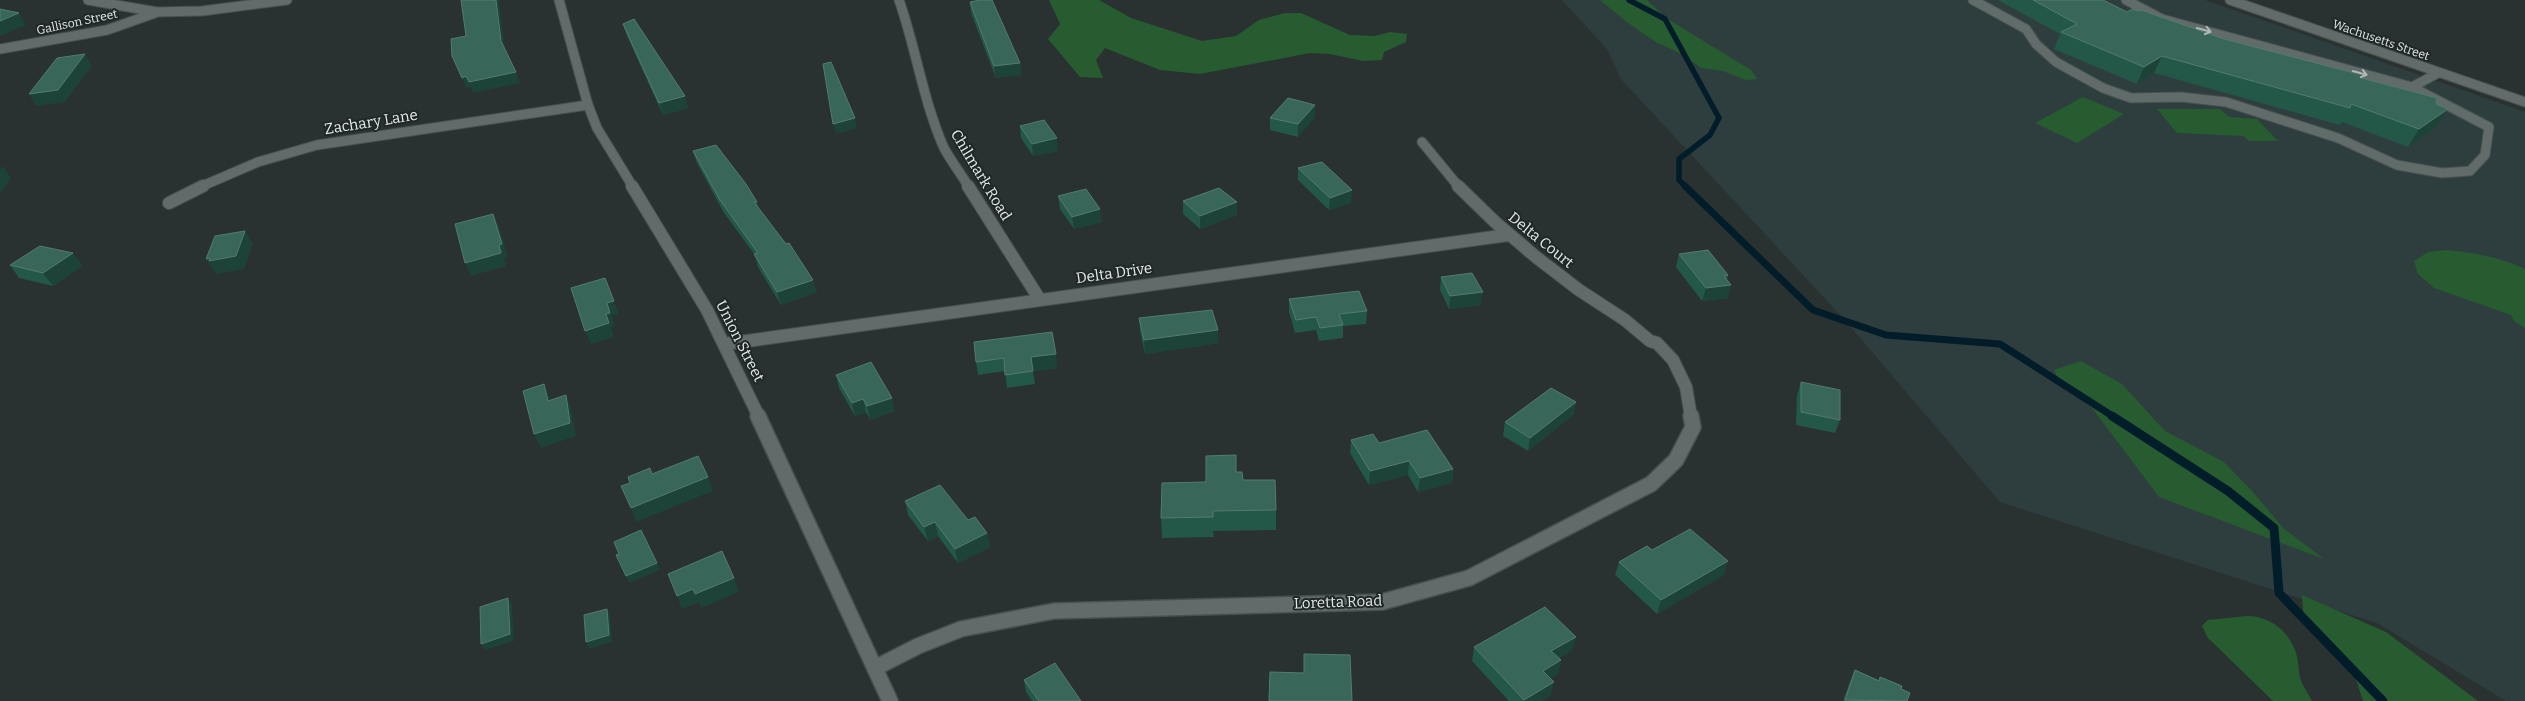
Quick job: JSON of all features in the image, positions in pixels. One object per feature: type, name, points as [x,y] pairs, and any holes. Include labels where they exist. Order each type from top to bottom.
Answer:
[{"type":"street","points":[[88,0],[157,12],[202,10],[287,0]]},
{"type":"street","name":"Union Street","points":[[559,0],[588,105],[597,128],[707,310],[890,701]]},
{"type":"street","name":"Chilmark Road","points":[[899,0],[911,34],[932,118],[944,149],[1040,300]]},
{"type":"street","points":[[2126,0],[2162,19],[2412,88],[2438,73]]},
{"type":"street","name":"Wachusetts Street","points":[[2230,0],[2525,102]]},
{"type":"street","name":"Gallison Street","points":[[0,49],[107,30],[134,22],[157,12]]},
{"type":"street","name":"Zachary Lane","points":[[169,203],[234,170],[287,152],[317,145],[588,105]]},
{"type":"street","name":"Delta Court","points":[[1422,142],[1455,186],[1508,235],[1650,341],[1657,343]]},
{"type":"street","name":"Delta Drive","points":[[724,344],[1508,235]]},
{"type":"street","name":"Loretta Road","points":[[875,668],[918,646],[954,631],[1054,611],[1382,602],[1469,578],[1651,484],[1676,460],[1693,427],[1686,387],[1673,360],[1657,343]]},
{"type":"lane","points":[[1972,0],[2026,29],[2036,44],[2056,62],[2103,88],[2132,98],[2181,97],[2226,102],[2338,138],[2397,165],[2442,173],[2470,170],[2485,155],[2489,127],[2412,88]]},
{"type":"shaded area","points":[[1562,0],[2205,0],[2525,112],[2525,701],[2506,701],[2377,623],[2000,502],[1844,319],[1621,79],[1607,49]]},
{"type":"green space","points":[[1049,0],[1099,0],[1131,18],[1202,41],[1236,36],[1259,20],[1285,13],[1301,13],[1350,35],[1375,36],[1390,32],[1407,34],[1406,42],[1384,52],[1382,60],[1363,61],[1330,54],[1310,53],[1200,74],[1160,70],[1105,48],[1096,60],[1103,78],[1080,77],[1048,39],[1060,24]]},
{"type":"green space","points":[[1600,0],[1647,0],[1666,18],[1751,70],[1757,79],[1746,80],[1723,71],[1701,68],[1684,55],[1656,42],[1628,23]]},
{"type":"green space","points":[[2083,97],[2124,114],[2077,143],[2035,123]]},
{"type":"green space","points":[[2157,109],[2220,109],[2229,117],[2257,119],[2278,141],[2249,141],[2243,136],[2177,133]]},
{"type":"green space","points":[[2447,250],[2487,256],[2525,269],[2525,328],[2514,321],[2511,315],[2434,288],[2418,274],[2414,261],[2428,252]]},
{"type":"green space","points":[[2081,361],[2122,384],[2165,431],[2224,462],[2253,492],[2283,528],[2324,559],[2159,497],[2092,408],[2059,381],[2054,370]]},
{"type":"green space","points":[[2302,595],[2386,632],[2478,701],[2363,701],[2354,673],[2340,655],[2304,625]]},
{"type":"green space","points":[[2247,616],[2271,622],[2278,626],[2289,638],[2296,653],[2302,683],[2312,701],[2273,701],[2208,638],[2202,626],[2208,620]]},
{"type":"building","points":[[461,0],[496,0],[501,41],[516,72],[469,82],[466,76],[462,78],[452,56],[451,39],[466,36]]},
{"type":"building","points":[[992,0],[1020,63],[994,66],[970,2]]},
{"type":"building","points":[[2033,0],[2103,0],[2127,12],[2132,9],[2141,10],[2224,39],[2362,75],[2361,78],[2437,98],[2436,104],[2448,109],[2419,129],[2351,104],[2350,108],[2162,56],[2144,67],[2061,32],[2077,24]]},
{"type":"building","points":[[0,9],[19,13],[0,21]]},
{"type":"building","points":[[634,19],[685,96],[659,103],[623,24]]},
{"type":"building","points":[[85,54],[58,90],[29,94],[57,58]]},
{"type":"building","points":[[831,62],[855,118],[833,124],[823,64]]},
{"type":"building","points":[[1288,98],[1315,105],[1298,124],[1270,118]]},
{"type":"building","points":[[1044,120],[1057,138],[1032,144],[1020,126]]},
{"type":"building","points":[[716,145],[746,184],[757,202],[754,202],[786,244],[789,243],[813,280],[777,292],[754,254],[758,253],[720,200],[693,151]]},
{"type":"building","points":[[1322,162],[1352,190],[1330,198],[1298,168]]},
{"type":"building","points":[[1219,188],[1237,202],[1200,216],[1183,201]]},
{"type":"building","points":[[1086,189],[1100,209],[1072,217],[1058,196]]},
{"type":"building","points":[[493,214],[502,244],[499,245],[501,253],[465,263],[455,224]]},
{"type":"building","points":[[245,231],[236,256],[209,261],[210,258],[206,259],[215,236]]},
{"type":"building","points":[[40,246],[73,253],[43,273],[10,265]]},
{"type":"building","points":[[1708,250],[1728,275],[1724,276],[1731,285],[1706,288],[1679,254]]},
{"type":"building","points":[[1472,273],[1483,292],[1450,296],[1441,277]]},
{"type":"building","points":[[605,278],[614,301],[607,303],[610,313],[606,314],[609,323],[585,331],[571,288]]},
{"type":"building","points":[[1359,291],[1367,311],[1339,314],[1343,325],[1320,328],[1316,317],[1296,320],[1289,299]]},
{"type":"building","points":[[1212,310],[1218,330],[1144,340],[1139,318]]},
{"type":"building","points":[[1052,332],[1056,354],[1031,357],[1033,371],[1005,375],[1004,358],[976,362],[974,342]]},
{"type":"building","points":[[871,362],[892,398],[867,406],[863,399],[852,403],[836,375]]},
{"type":"building","points":[[1801,382],[1840,390],[1840,420],[1801,412]]},
{"type":"building","points":[[544,384],[548,401],[566,395],[570,423],[534,434],[523,391]]},
{"type":"building","points":[[1551,388],[1576,402],[1530,438],[1505,422]]},
{"type":"building","points":[[1427,430],[1453,469],[1420,478],[1409,461],[1370,471],[1351,440],[1373,434],[1379,443]]},
{"type":"building","points":[[1236,455],[1236,472],[1242,472],[1243,480],[1275,480],[1276,510],[1213,511],[1213,517],[1161,518],[1162,483],[1206,482],[1206,456]]},
{"type":"building","points":[[698,456],[708,477],[631,508],[621,486],[630,483],[628,477],[650,468],[652,474]]},
{"type":"building","points":[[940,485],[968,520],[975,517],[987,533],[955,549],[935,522],[924,527],[905,501]]},
{"type":"building","points":[[1690,529],[1728,561],[1661,600],[1619,562],[1647,546],[1652,550]]},
{"type":"building","points":[[641,530],[657,563],[626,576],[616,555],[619,554],[614,542]]},
{"type":"building","points":[[722,551],[734,578],[695,594],[693,589],[677,596],[668,574]]},
{"type":"building","points":[[508,598],[510,634],[481,644],[480,607]]},
{"type":"building","points":[[1545,607],[1576,637],[1551,651],[1561,660],[1543,671],[1554,682],[1524,700],[1474,647]]},
{"type":"building","points":[[607,609],[609,635],[586,642],[584,615]]},
{"type":"building","points":[[1304,654],[1350,655],[1352,701],[1269,701],[1270,672],[1304,673]]},
{"type":"building","points":[[1055,663],[1081,701],[1039,701],[1024,680]]},
{"type":"building","points":[[1855,670],[1879,681],[1880,677],[1902,686],[1901,689],[1910,693],[1907,701],[1845,700]]},
{"type":"waterway","points":[[1629,0],[1665,19],[1719,118],[1710,135],[1679,159],[1679,180],[1685,186]]},
{"type":"waterway","points":[[1685,186],[1813,310],[1886,335],[2000,344],[2114,417]]},
{"type":"waterway","points":[[2112,416],[2228,491],[2274,528],[2279,593],[2383,701]]}]
